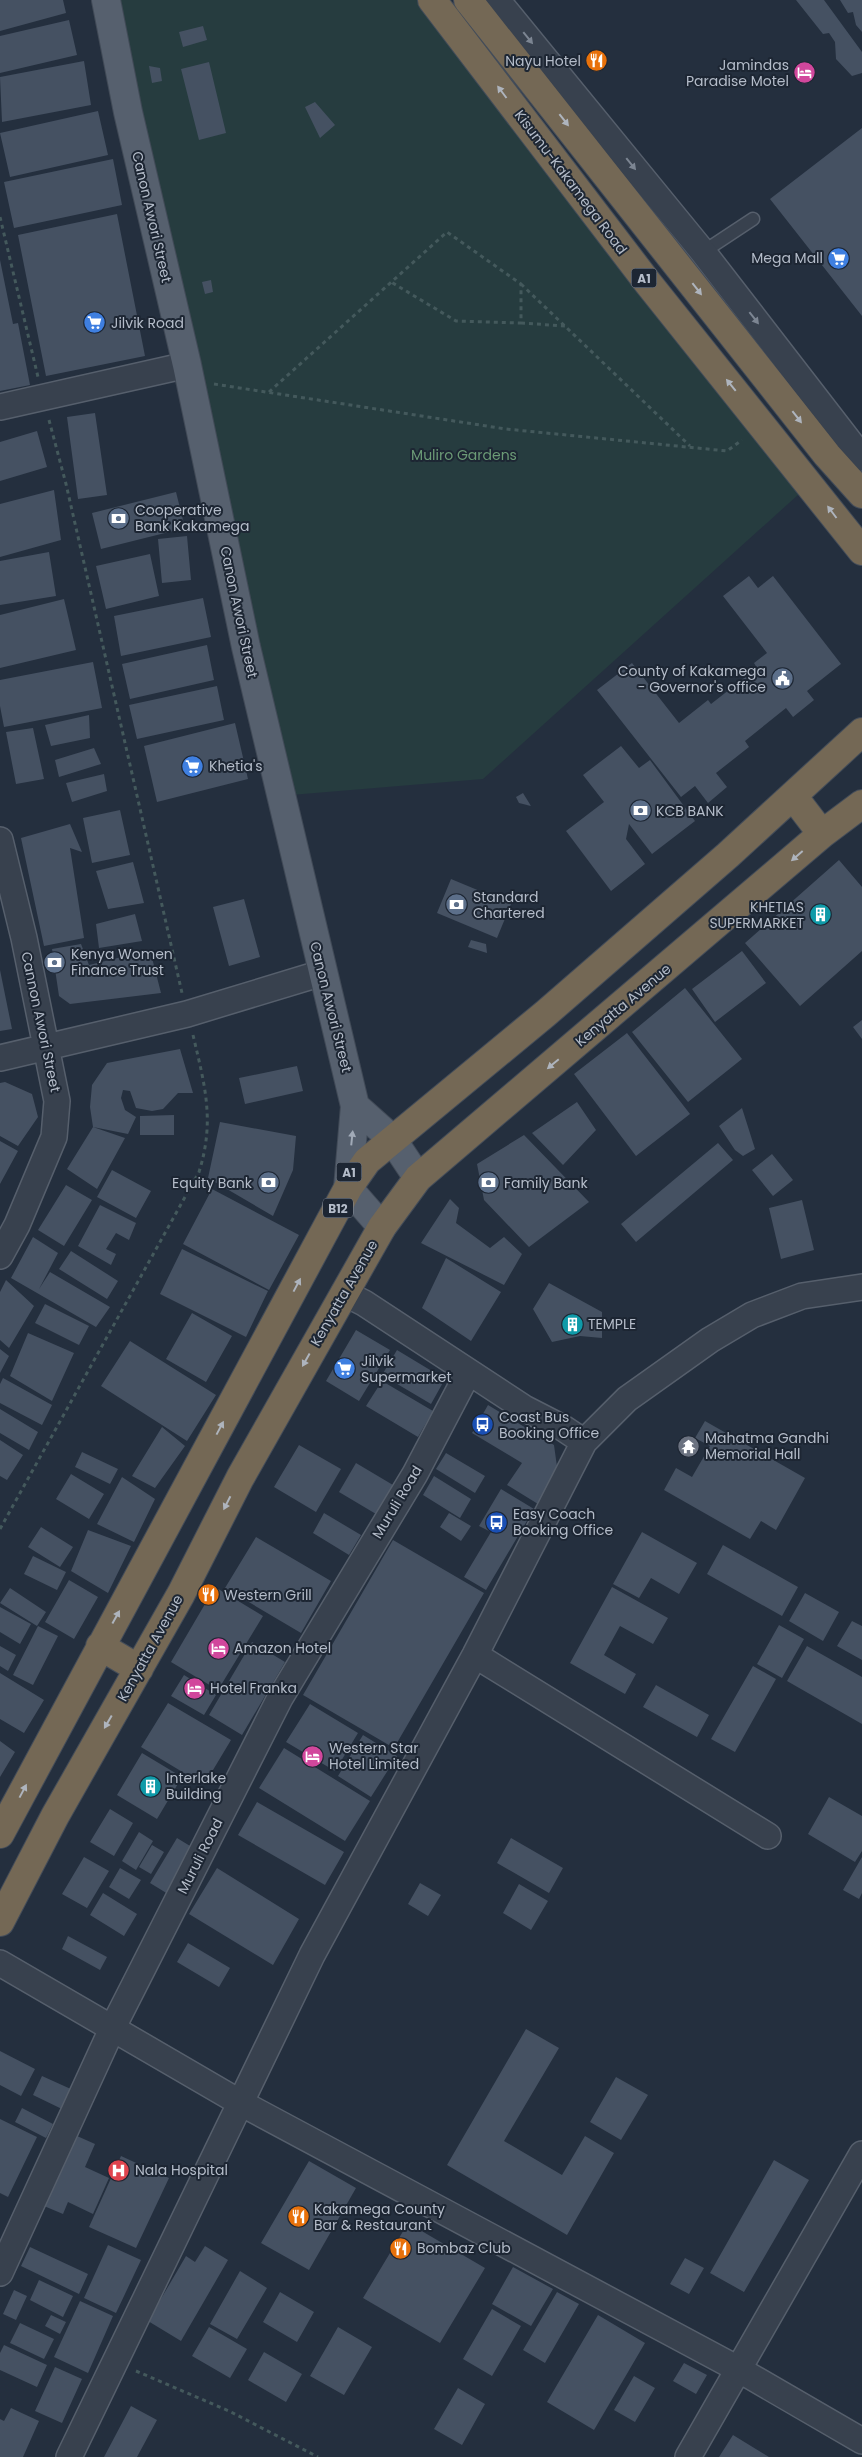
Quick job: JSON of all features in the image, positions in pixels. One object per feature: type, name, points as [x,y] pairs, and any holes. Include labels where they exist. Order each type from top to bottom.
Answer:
[{"type":"highway","name":"Kisumu-Kakamega Road","points":[[432,0],[648,283],[862,551]]},
{"type":"highway","name":"A1","points":[[468,0],[827,455],[862,494]]},
{"type":"highway","name":"B12","points":[[0,1834],[348,1188],[367,1160],[545,1014],[793,796],[862,732]]},
{"type":"highway","points":[[793,796],[822,834]]},
{"type":"highway","name":"Kenyatta Avenue","points":[[0,1922],[55,1816],[181,1594],[240,1478],[382,1227],[418,1178],[822,834],[862,804]]},
{"type":"highway","points":[[204,1458],[240,1478]]},
{"type":"highway","points":[[100,1646],[139,1669]]},
{"type":"main road","name":"Canon Awori Street","points":[[106,0],[128,112],[188,372],[244,637],[355,1106],[348,1188]]},
{"type":"main road","points":[[355,1106],[392,1138],[418,1178]]},
{"type":"main road","name":"A1","points":[[348,1188],[382,1227]]},
{"type":"street","points":[[497,0],[720,274],[862,458]]},
{"type":"street","points":[[0,407],[188,372]]},
{"type":"street","name":"Cannon Awori Street","points":[[0,840],[48,1047],[57,1101],[54,1137],[17,1225],[0,1256]]},
{"type":"street","points":[[0,1058],[187,1014],[322,973]]},
{"type":"street","points":[[69,2457],[239,2102],[312,1955],[475,1655],[584,1442],[628,1399],[710,1340],[752,1315],[802,1296],[862,1287]]},
{"type":"street","points":[[344,1293],[364,1303],[524,1408],[563,1428],[584,1442]]},
{"type":"street","name":"Muruli Road","points":[[0,2273],[112,2028],[280,1698],[415,1474],[468,1373]]},
{"type":"street","points":[[475,1655],[768,1836]]},
{"type":"street","points":[[0,1963],[239,2102],[738,2369],[862,2442]]},
{"type":"street","points":[[688,2457],[862,2154]]},
{"type":"lane","points":[[702,252],[753,219]]},
{"type":"lane","points":[[670,254],[720,274]]},
{"type":"path","points":[[0,217],[43,398],[66,484],[204,1081],[208,1112],[206,1150],[199,1172],[0,1529]]},
{"type":"path","points":[[268,392],[447,232],[521,284],[691,447]]},
{"type":"path","points":[[391,282],[456,321],[564,326]]},
{"type":"path","points":[[521,284],[521,323]]},
{"type":"path","points":[[188,372],[268,392],[506,429],[691,447],[727,450],[762,424]]},
{"type":"path","points":[[116,2362],[229,2411],[318,2457]]},
{"type":"green space","name":"Muliro Gardens","points":[[104,0],[429,0],[809,485],[483,779],[279,796]]},
{"type":"building","points":[[0,0],[63,0],[66,13],[0,31]]},
{"type":"building","points":[[796,0],[824,0],[862,52],[862,73],[852,76],[836,59],[835,42],[829,33],[823,34]]},
{"type":"building","points":[[840,0],[862,0],[862,32],[856,25],[853,12],[848,13]]},
{"type":"building","points":[[69,20],[77,55],[0,73],[0,36]]},
{"type":"building","points":[[203,26],[207,40],[183,47],[179,32]]},
{"type":"building","points":[[84,61],[91,105],[2,122],[0,77]]},
{"type":"building","points":[[209,62],[226,133],[199,140],[181,69]]},
{"type":"building","points":[[149,66],[160,68],[162,81],[152,83]]},
{"type":"building","points":[[315,102],[335,125],[320,138],[305,107]]},
{"type":"building","points":[[98,111],[108,155],[10,177],[0,133]]},
{"type":"building","name":"Mega Mall","points":[[862,128],[862,316],[770,199]]},
{"type":"building","points":[[113,159],[122,205],[14,228],[4,182]]},
{"type":"building","points":[[117,214],[145,356],[46,376],[18,235]]},
{"type":"building","points":[[0,260],[13,324],[18,323],[30,385],[0,391]]},
{"type":"building","points":[[211,280],[213,292],[205,294],[202,282]]},
{"type":"building","points":[[95,413],[107,495],[78,499],[67,417]]},
{"type":"building","points":[[37,431],[47,467],[0,481],[0,442]]},
{"type":"building","points":[[54,490],[61,540],[0,557],[0,504]]},
{"type":"building","points":[[176,492],[185,528],[101,549],[92,513]]},
{"type":"building","points":[[187,536],[191,580],[162,583],[158,539]]},
{"type":"building","points":[[49,552],[56,596],[0,605],[0,561]]},
{"type":"building","points":[[150,554],[159,596],[106,609],[96,566]]},
{"type":"building","name":"County of Kakamega - Governor's office","points":[[749,576],[758,588],[773,576],[841,664],[807,691],[814,700],[793,717],[786,708],[745,741],[749,747],[716,773],[727,787],[708,803],[695,786],[681,797],[597,690],[632,663],[679,723],[708,700],[711,704],[757,668],[754,663],[767,653],[723,596]]},
{"type":"building","points":[[203,598],[211,637],[121,656],[114,616]]},
{"type":"building","points":[[64,599],[76,650],[0,668],[0,615]]},
{"type":"building","points":[[207,645],[214,680],[130,699],[122,664]]},
{"type":"building","points":[[93,662],[102,708],[4,727],[0,706],[0,680]]},
{"type":"building","points":[[217,686],[224,720],[137,739],[129,705]]},
{"type":"building","points":[[89,715],[90,738],[51,746],[45,725]]},
{"type":"building","points":[[235,723],[248,779],[157,802],[144,746]]},
{"type":"building","points":[[33,728],[44,779],[16,784],[6,732]]},
{"type":"building","name":"KCB BANK","points":[[621,746],[639,768],[650,760],[695,821],[652,854],[629,824],[626,839],[645,864],[611,891],[566,831],[604,802],[583,775]]},
{"type":"building","points":[[94,748],[101,764],[59,777],[55,760]]},
{"type":"building","points":[[104,774],[107,791],[72,802],[66,783]]},
{"type":"building","points":[[523,793],[531,806],[519,803],[516,797]]},
{"type":"building","points":[[120,810],[130,855],[92,863],[83,818]]},
{"type":"building","points":[[70,824],[82,852],[70,848],[84,938],[44,946],[21,838]]},
{"type":"building","name":"KHETIAS SUPERMARKET","points":[[839,860],[862,887],[862,951],[800,1006],[745,943]]},
{"type":"building","points":[[133,862],[144,903],[108,909],[96,871]]},
{"type":"building","points":[[451,879],[511,904],[497,938],[437,913]]},
{"type":"building","points":[[244,899],[260,957],[229,966],[213,907]]},
{"type":"building","points":[[135,914],[142,941],[99,948],[96,924]]},
{"type":"building","points":[[471,940],[486,944],[487,953],[468,947]]},
{"type":"building","points":[[81,944],[89,965],[150,950],[161,993],[70,1004],[59,996],[52,949]]},
{"type":"building","points":[[742,951],[766,983],[715,1022],[692,989]]},
{"type":"building","points":[[0,970],[12,1029],[0,1031]]},
{"type":"building","points":[[685,988],[742,1059],[688,1102],[632,1032]]},
{"type":"building","points":[[862,1020],[862,1039],[853,1027]]},
{"type":"building","points":[[627,1033],[690,1114],[636,1156],[574,1074]]},
{"type":"building","points":[[180,1049],[193,1093],[178,1093],[163,1109],[152,1111],[136,1108],[130,1091],[123,1090],[121,1098],[125,1110],[136,1117],[128,1134],[93,1127],[90,1107],[92,1085],[107,1063]]},
{"type":"building","points":[[297,1066],[303,1091],[245,1104],[239,1078]]},
{"type":"building","points":[[5,1082],[32,1094],[38,1117],[18,1146],[0,1136],[0,1083]]},
{"type":"building","points":[[577,1102],[596,1130],[563,1165],[532,1133]]},
{"type":"building","points":[[742,1108],[755,1149],[743,1156],[735,1150],[719,1126]]},
{"type":"building","points":[[174,1115],[174,1135],[140,1135],[140,1116]]},
{"type":"building","points":[[220,1122],[296,1136],[293,1170],[273,1216],[208,1178]]},
{"type":"building","points":[[93,1127],[125,1138],[97,1189],[67,1169]]},
{"type":"building","points":[[524,1135],[589,1202],[529,1247],[484,1200],[477,1164]]},
{"type":"building","points":[[0,1141],[18,1151],[0,1184]]},
{"type":"building","points":[[718,1143],[733,1160],[636,1242],[621,1224]]},
{"type":"building","points":[[772,1154],[793,1180],[773,1196],[752,1170]]},
{"type":"building","points":[[112,1170],[151,1191],[136,1218],[97,1197]]},
{"type":"building","points":[[66,1185],[92,1200],[64,1246],[38,1230]]},
{"type":"building","points":[[212,1189],[299,1235],[269,1290],[183,1244]]},
{"type":"building","points":[[450,1199],[459,1208],[456,1223],[490,1248],[504,1237],[522,1254],[504,1285],[421,1243]]},
{"type":"building","points":[[802,1200],[814,1250],[781,1259],[769,1208]]},
{"type":"building","points":[[100,1205],[136,1223],[129,1240],[116,1233],[106,1249],[116,1254],[111,1265],[78,1246]]},
{"type":"building","points":[[33,1237],[58,1253],[39,1289],[50,1272],[110,1307],[96,1327],[11,1278]]},
{"type":"building","points":[[182,1249],[268,1291],[246,1337],[160,1294]]},
{"type":"building","points":[[71,1251],[118,1281],[107,1299],[59,1269]]},
{"type":"building","points":[[446,1258],[501,1292],[471,1341],[422,1308]]},
{"type":"building","points":[[6,1280],[34,1306],[9,1348],[0,1340],[0,1292]]},
{"type":"building","name":"TEMPLE","points":[[549,1283],[602,1312],[602,1338],[580,1336],[552,1342],[533,1309]]},
{"type":"building","points":[[45,1304],[89,1326],[79,1345],[35,1323]]},
{"type":"building","points":[[192,1313],[232,1336],[206,1382],[166,1359]]},
{"type":"building","points":[[356,1330],[390,1350],[359,1401],[326,1381]]},
{"type":"building","points":[[28,1333],[74,1353],[52,1401],[10,1376]]},
{"type":"building","points":[[130,1341],[216,1395],[187,1441],[101,1386]]},
{"type":"building","points":[[0,1349],[9,1356],[0,1373]]},
{"type":"building","points":[[397,1350],[445,1379],[431,1404],[382,1375]]},
{"type":"building","points":[[3,1378],[52,1405],[42,1425],[0,1403],[0,1384]]},
{"type":"building","points":[[382,1381],[433,1411],[418,1437],[366,1406]]},
{"type":"building","points":[[488,1405],[554,1445],[558,1474],[538,1504],[507,1485],[522,1463],[472,1433]]},
{"type":"building","points":[[0,1409],[38,1432],[29,1450],[0,1433]]},
{"type":"building","points":[[705,1421],[805,1478],[776,1530],[761,1521],[750,1539],[664,1490],[676,1468],[692,1477],[710,1446],[695,1438]]},
{"type":"building","points":[[162,1427],[185,1446],[155,1488],[132,1476]]},
{"type":"building","points":[[0,1440],[23,1455],[7,1480],[0,1476]]},
{"type":"building","points":[[299,1445],[341,1469],[316,1512],[274,1487]]},
{"type":"building","points":[[82,1452],[118,1469],[110,1484],[75,1467]]},
{"type":"building","points":[[446,1453],[485,1476],[475,1493],[436,1469]]},
{"type":"building","points":[[356,1463],[393,1485],[376,1514],[339,1492]]},
{"type":"building","points":[[71,1474],[104,1494],[89,1519],[56,1499]]},
{"type":"building","points":[[434,1476],[471,1499],[460,1518],[423,1495]]},
{"type":"building","points":[[122,1477],[155,1499],[134,1542],[97,1524]]},
{"type":"building","points":[[501,1489],[534,1509],[486,1590],[464,1577],[491,1532],[479,1526]]},
{"type":"building","points":[[324,1513],[361,1535],[349,1555],[313,1533]]},
{"type":"building","points":[[449,1513],[471,1526],[461,1541],[440,1527]]},
{"type":"building","points":[[41,1527],[73,1547],[60,1567],[28,1547]]},
{"type":"building","points":[[88,1530],[131,1546],[108,1593],[71,1571]]},
{"type":"building","points":[[642,1532],[697,1563],[679,1594],[651,1578],[639,1598],[613,1584]]},
{"type":"building","points":[[256,1537],[331,1581],[301,1633],[225,1588]]},
{"type":"building","points":[[393,1540],[484,1593],[394,1748],[303,1695]]},
{"type":"building","points":[[723,1545],[798,1587],[782,1616],[707,1574]]},
{"type":"building","points":[[33,1556],[66,1572],[57,1590],[24,1574]]},
{"type":"building","points":[[69,1580],[98,1597],[74,1639],[45,1622]]},
{"type":"building","points":[[215,1587],[263,1616],[218,1690],[171,1662]]},
{"type":"building","points":[[612,1587],[668,1618],[653,1644],[620,1626],[604,1655],[636,1674],[625,1694],[570,1663]]},
{"type":"building","points":[[10,1588],[46,1612],[37,1626],[0,1603]]},
{"type":"building","points":[[805,1593],[839,1612],[823,1641],[789,1621]]},
{"type":"building","points":[[0,1607],[31,1624],[20,1644],[0,1632]]},
{"type":"building","points":[[852,1621],[862,1626],[862,1660],[837,1646]]},
{"type":"building","points":[[779,1625],[804,1639],[782,1678],[757,1664]]},
{"type":"building","points":[[38,1626],[58,1636],[33,1685],[13,1675]]},
{"type":"building","points":[[252,1642],[285,1662],[242,1735],[209,1715]]},
{"type":"building","points":[[0,1646],[16,1655],[8,1671],[0,1666]]},
{"type":"building","points":[[807,1646],[862,1677],[862,1724],[787,1681]]},
{"type":"building","points":[[753,1666],[776,1679],[735,1752],[711,1739]]},
{"type":"building","points":[[0,1673],[44,1700],[24,1733],[0,1719]]},
{"type":"building","points":[[184,1675],[216,1695],[204,1715],[171,1696]]},
{"type":"building","points":[[656,1685],[709,1715],[697,1737],[643,1707]]},
{"type":"building","points":[[168,1703],[231,1740],[204,1785],[141,1747]]},
{"type":"building","points":[[310,1704],[358,1733],[335,1771],[286,1742]]},
{"type":"building","points":[[363,1735],[397,1756],[371,1797],[338,1776]]},
{"type":"building","points":[[0,1741],[15,1752],[0,1777]]},
{"type":"building","points":[[284,1748],[370,1801],[345,1841],[259,1788]]},
{"type":"building","name":"Interlake Building","points":[[142,1753],[182,1777],[157,1819],[117,1795]]},
{"type":"building","points":[[829,1797],[862,1816],[862,1851],[855,1862],[808,1834]]},
{"type":"building","points":[[257,1802],[344,1852],[325,1885],[238,1835]]},
{"type":"building","points":[[110,1809],[133,1823],[114,1856],[90,1842]]},
{"type":"building","points":[[139,1832],[153,1841],[136,1870],[122,1861]]},
{"type":"building","points":[[177,1838],[195,1849],[168,1894],[150,1883]]},
{"type":"building","points":[[511,1838],[563,1868],[549,1893],[497,1863]]},
{"type":"building","points":[[152,1845],[164,1852],[151,1874],[139,1867]]},
{"type":"building","points":[[84,1857],[109,1871],[87,1908],[62,1894]]},
{"type":"building","points":[[862,1857],[862,1893],[859,1899],[843,1890]]},
{"type":"building","points":[[120,1868],[141,1880],[129,1899],[109,1887]]},
{"type":"building","points":[[217,1868],[299,1919],[273,1965],[189,1914]]},
{"type":"building","points":[[420,1883],[441,1895],[428,1916],[408,1904]]},
{"type":"building","points":[[519,1884],[548,1901],[531,1930],[503,1913]]},
{"type":"building","points":[[103,1893],[137,1914],[124,1936],[90,1915]]},
{"type":"building","points":[[68,1936],[107,1957],[100,1970],[62,1949]]},
{"type":"building","points":[[188,1943],[230,1968],[219,1987],[177,1962]]},
{"type":"building","points":[[526,2029],[559,2048],[504,2141],[562,2175],[585,2136],[614,2153],[567,2235],[447,2165]]},
{"type":"building","points":[[0,2051],[35,2069],[21,2096],[0,2085]]},
{"type":"building","points":[[42,2076],[73,2090],[64,2110],[33,2095]]},
{"type":"building","points":[[616,2077],[648,2095],[621,2140],[590,2122]]},
{"type":"building","points":[[22,2108],[53,2124],[46,2138],[15,2122]]},
{"type":"building","points":[[0,2119],[37,2137],[8,2197],[0,2193]]},
{"type":"building","points":[[77,2136],[95,2144],[85,2167],[109,2178],[93,2214],[68,2202],[63,2214],[44,2206]]},
{"type":"building","points":[[121,2156],[169,2178],[136,2248],[89,2227]]},
{"type":"building","points":[[774,2160],[809,2180],[744,2292],[710,2273]]},
{"type":"building","points":[[309,2161],[356,2188],[309,2270],[261,2243]]},
{"type":"building","points":[[408,2223],[485,2268],[440,2343],[363,2298]]},
{"type":"building","points":[[108,2245],[141,2260],[116,2313],[84,2298]]},
{"type":"building","points":[[205,2246],[228,2260],[181,2341],[148,2321],[186,2256],[195,2262]]},
{"type":"building","points":[[30,2247],[88,2274],[79,2294],[21,2266]]},
{"type":"building","points":[[685,2258],[704,2268],[689,2294],[670,2284]]},
{"type":"building","points":[[513,2267],[553,2289],[531,2326],[492,2304]]},
{"type":"building","points":[[240,2271],[267,2288],[237,2339],[210,2324]]},
{"type":"building","points":[[39,2280],[73,2296],[63,2317],[30,2300]]},
{"type":"building","points":[[14,2290],[27,2296],[16,2320],[3,2314]]},
{"type":"building","points":[[280,2292],[314,2312],[297,2342],[263,2322]]},
{"type":"building","points":[[557,2292],[579,2304],[545,2363],[523,2350]]},
{"type":"building","points":[[80,2301],[113,2316],[88,2373],[54,2357]]},
{"type":"building","points":[[492,2309],[521,2326],[492,2376],[463,2359]]},
{"type":"building","points":[[51,2315],[66,2322],[60,2334],[45,2326]]},
{"type":"building","points":[[598,2315],[645,2343],[594,2430],[547,2402]]},
{"type":"building","points":[[20,2323],[54,2339],[44,2359],[10,2343]]},
{"type":"building","points":[[209,2327],[247,2349],[230,2378],[192,2356]]},
{"type":"building","points":[[338,2327],[372,2347],[344,2395],[310,2376]]},
{"type":"building","points":[[4,2345],[47,2365],[37,2387],[0,2370],[0,2353]]},
{"type":"building","points":[[264,2352],[302,2374],[286,2402],[248,2380]]},
{"type":"building","points":[[684,2363],[707,2375],[696,2394],[673,2381]]},
{"type":"building","points":[[55,2367],[82,2379],[62,2423],[35,2411]]},
{"type":"building","points":[[634,2376],[655,2388],[635,2422],[614,2410]]},
{"type":"building","points":[[458,2388],[485,2404],[462,2445],[434,2429]]},
{"type":"building","points":[[131,2406],[157,2420],[137,2457],[104,2457]]},
{"type":"building","points":[[11,2408],[39,2421],[23,2457],[0,2457],[0,2419],[4,2421]]},
{"type":"building","points":[[733,2435],[769,2457],[719,2457]]},
{"type":"place","name":"Nayu Hotel","points":[[597,61]]},
{"type":"place","name":"Jamindas Paradise Motel","points":[[805,73]]},
{"type":"place","name":"Mega Mall","points":[[839,258]]},
{"type":"place","name":"Jilvik Road","points":[[95,323]]},
{"type":"place","name":"Cooperative Bank Kakamega","points":[[119,518]]},
{"type":"place","name":"County of Kakamega - Governor's office","points":[[782,679]]},
{"type":"place","name":"Khetia's","points":[[193,766]]},
{"type":"place","name":"KCB BANK","points":[[640,811]]},
{"type":"place","name":"Standard Chartered","points":[[457,905]]},
{"type":"place","name":"KHETIAS SUPERMARKET","points":[[820,915]]},
{"type":"place","name":"Kenya Women Finance Trust","points":[[55,962]]},
{"type":"place","name":"Equity Bank","points":[[268,1183]]},
{"type":"place","name":"Family Bank","points":[[488,1183]]},
{"type":"place","name":"TEMPLE","points":[[572,1324]]},
{"type":"place","name":"Jilvik Supermarket","points":[[345,1369]]},
{"type":"place","name":"Coast Bus Booking Office","points":[[483,1425]]},
{"type":"place","name":"Mahatma Gandhi Memorial Hall","points":[[689,1446]]},
{"type":"place","name":"Easy Coach Booking Office","points":[[497,1522]]},
{"type":"place","name":"Western Grill","points":[[208,1595]]},
{"type":"place","name":"Amazon Hotel","points":[[218,1648]]},
{"type":"place","name":"Hotel Franka","points":[[194,1688]]},
{"type":"place","name":"Western Star Hotel Limited","points":[[313,1756]]},
{"type":"place","name":"Interlake Building","points":[[150,1786]]},
{"type":"place","name":"Nala Hospital","points":[[119,2170]]},
{"type":"place","name":"Kakamega County Bar & Restaurant","points":[[298,2217]]},
{"type":"place","name":"Bombaz Club","points":[[401,2248]]}]
